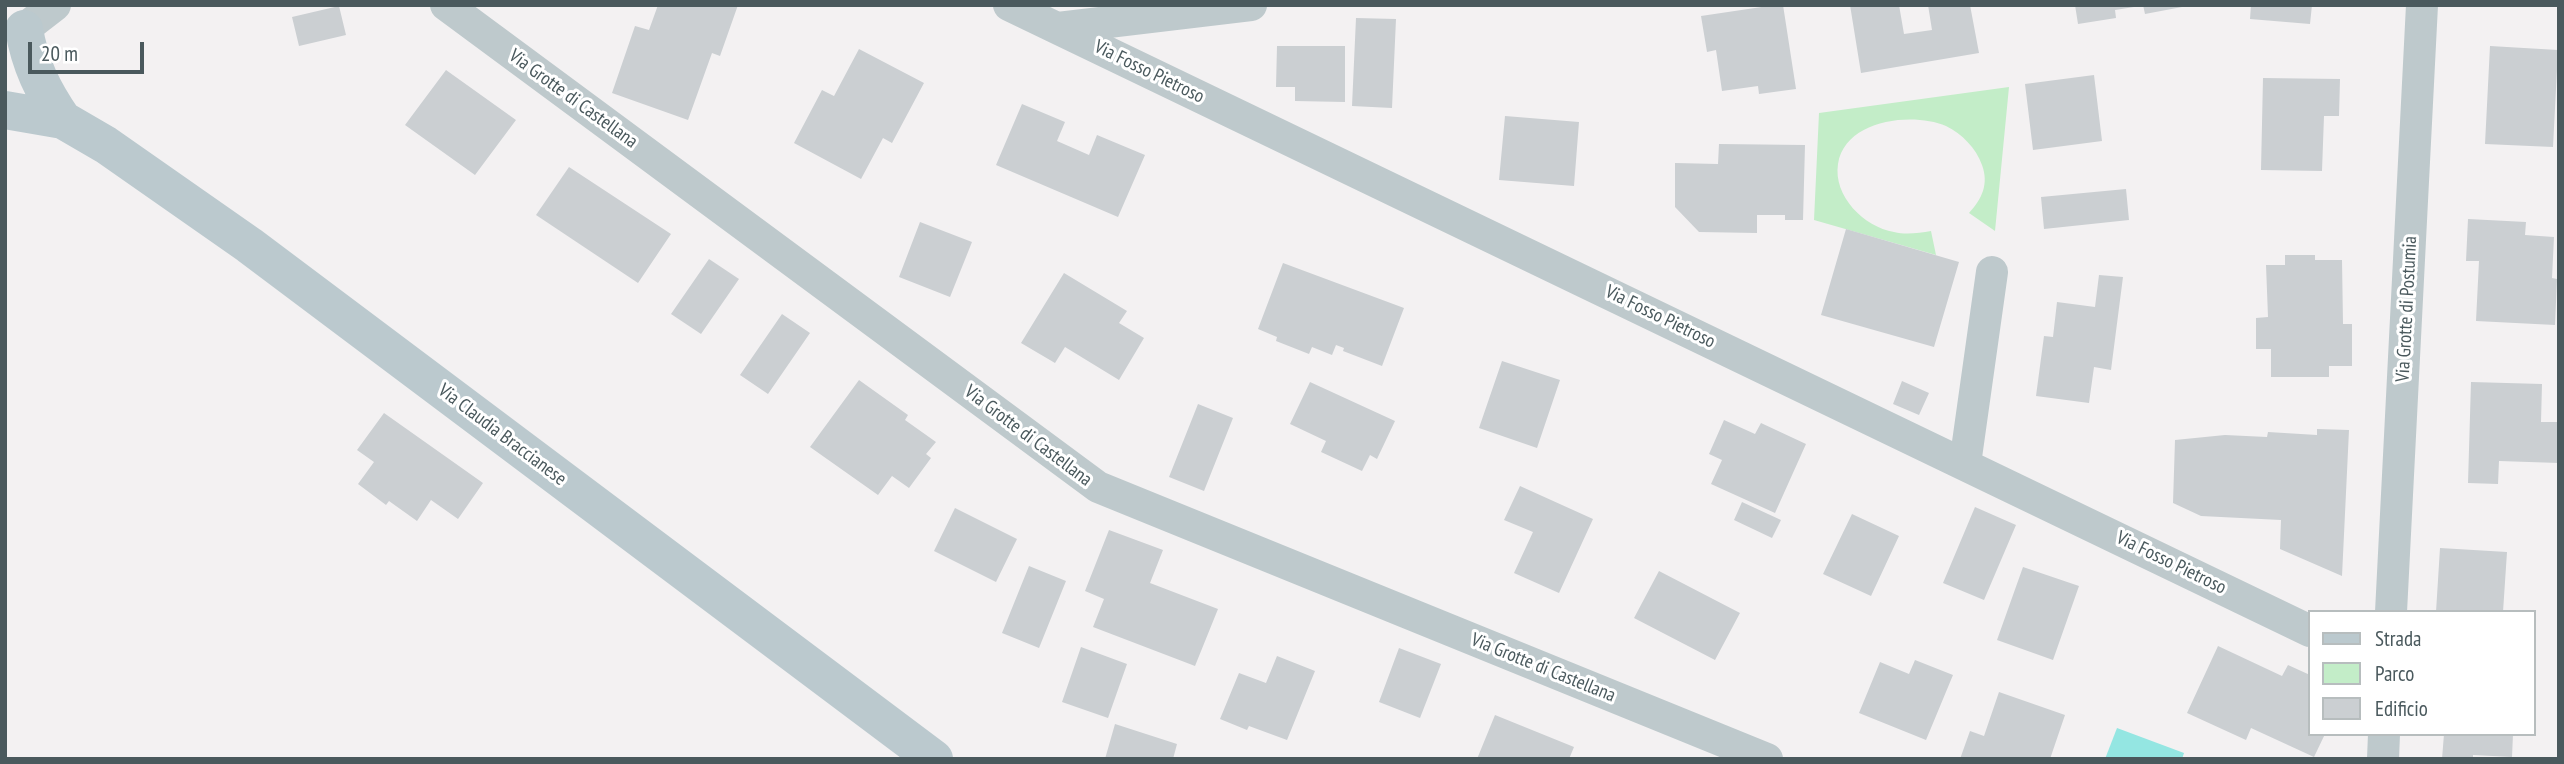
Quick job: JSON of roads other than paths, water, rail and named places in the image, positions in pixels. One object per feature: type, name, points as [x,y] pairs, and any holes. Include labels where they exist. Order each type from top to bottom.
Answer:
[{"type":"main road","points":[[5,69],[16,54],[25,17]]},
{"type":"main road","name":"Via Claudia Braccianese","points":[[25,17],[33,69],[46,96],[63,120]]},
{"type":"main road","name":"Via Claudia Braccianese","points":[[5,110],[63,120],[106,145],[249,245],[934,759]]},
{"type":"street","points":[[25,17],[55,5]]},
{"type":"street","name":"Via Grotte di Castellana","points":[[446,5],[1098,487],[1767,759]]},
{"type":"street","name":"Via Fosso Pietroso","points":[[1009,5],[2308,630]]},
{"type":"street","points":[[1058,28],[1251,5]]},
{"type":"street","name":"Via Grotte di Postumia","points":[[2391,610],[2422,5]]},
{"type":"street","points":[[1965,464],[1992,272]]},
{"type":"street","points":[[2383,759],[2384,736]]},
{"type":"water","points":[[2117,728],[2184,753],[2182,759],[2105,759]]}]
